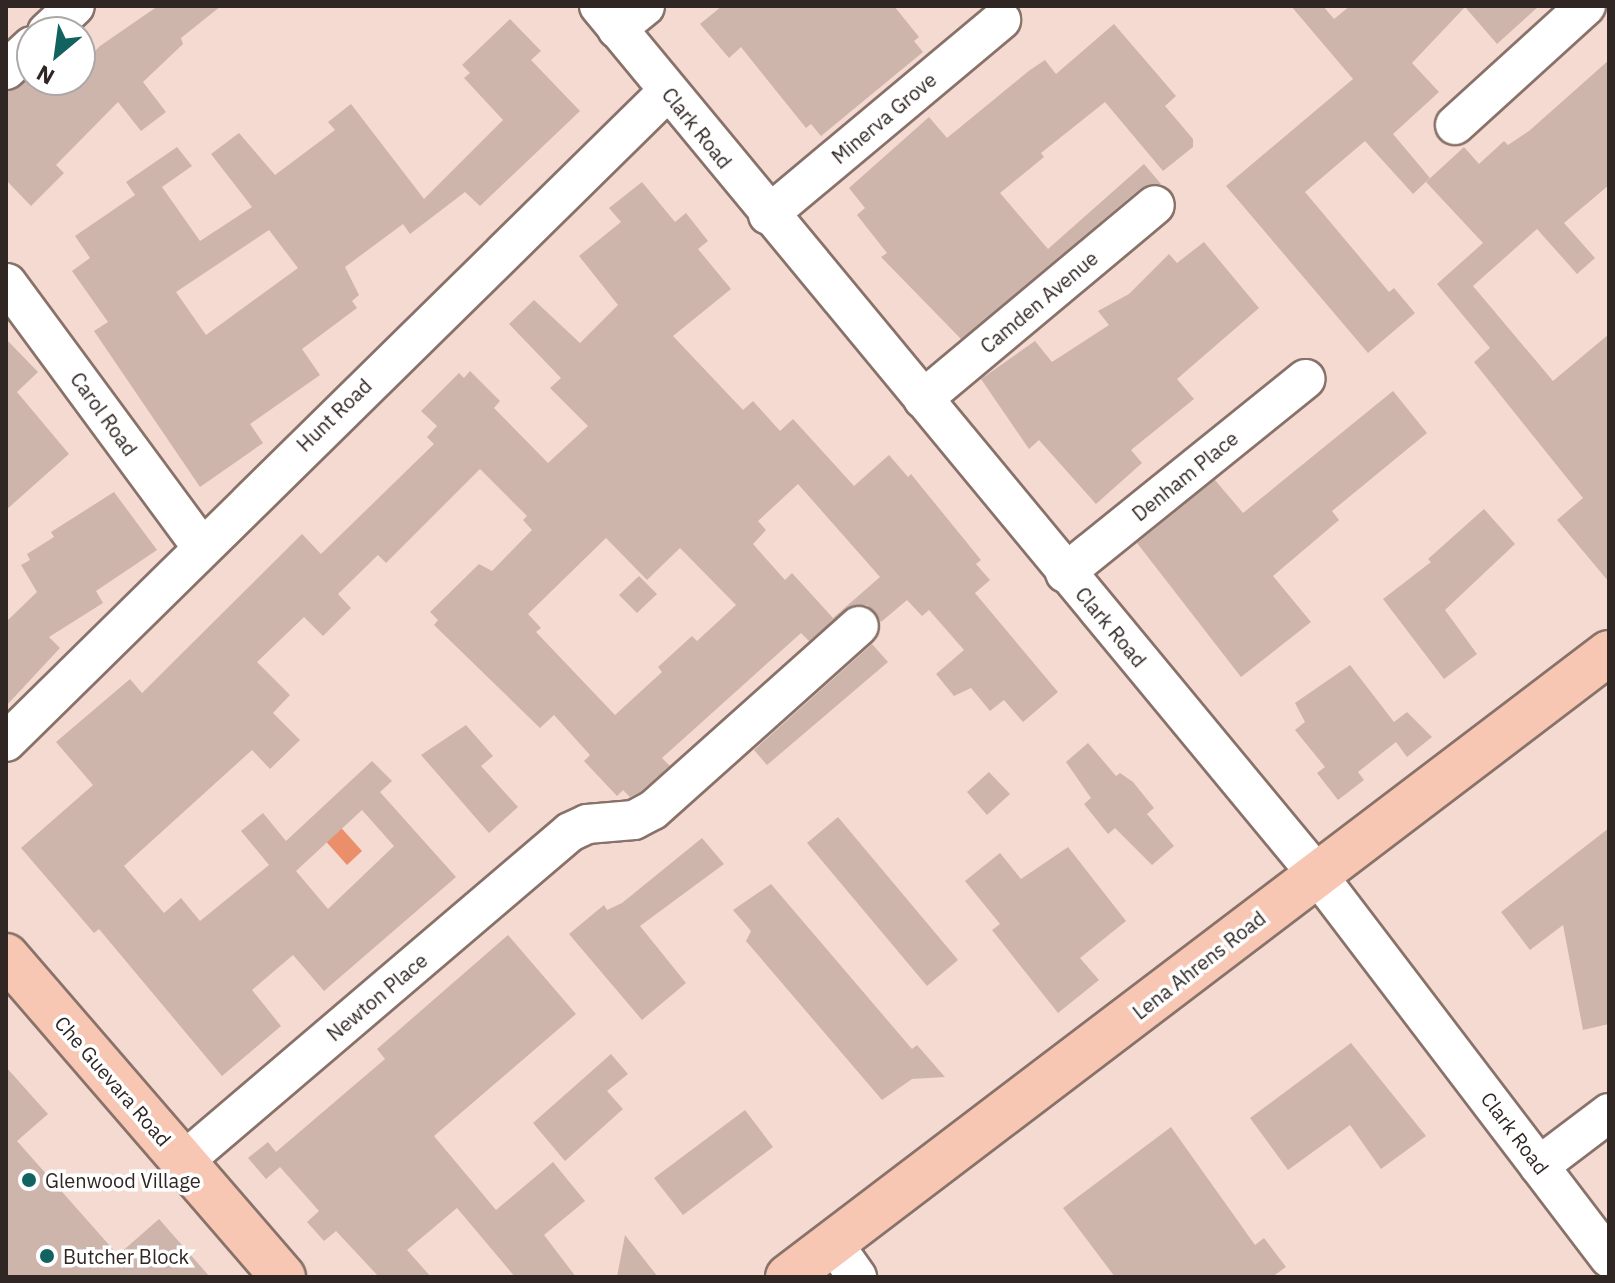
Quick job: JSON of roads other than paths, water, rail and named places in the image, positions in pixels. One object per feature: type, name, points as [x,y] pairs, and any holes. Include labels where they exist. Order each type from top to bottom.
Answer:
[{"type":"main road","name":"Lena Ahrens Road","points":[[788,1277],[845,1260],[1316,873],[1609,653]]},
{"type":"main road","name":"Che Guevara Road","points":[[6,956],[283,1277]]},
{"type":"street","points":[[1455,125],[1586,6]]},
{"type":"street","name":"Clark Road","points":[[620,14],[667,92],[1316,873],[1609,1258]]},
{"type":"street","name":"Minerva Grove","points":[[768,215],[1001,20]]},
{"type":"street","name":"Hunt Road","points":[[6,742],[201,546],[667,92]]},
{"type":"street","name":"Camden Avenue","points":[[923,399],[1155,205]]},
{"type":"street","name":"Carol Road","points":[[7,283],[201,546]]},
{"type":"street","name":"Denham Place","points":[[1065,573],[1305,379]]},
{"type":"street","name":"Newton Place","points":[[184,1161],[570,832],[587,824],[634,820],[653,810],[859,626]]},
{"type":"street","points":[[1539,1166],[1609,1113]]},
{"type":"place","name":"Glenwood Village","points":[[29,1180]]},
{"type":"place","name":"Butcher Block","points":[[47,1256]]}]
